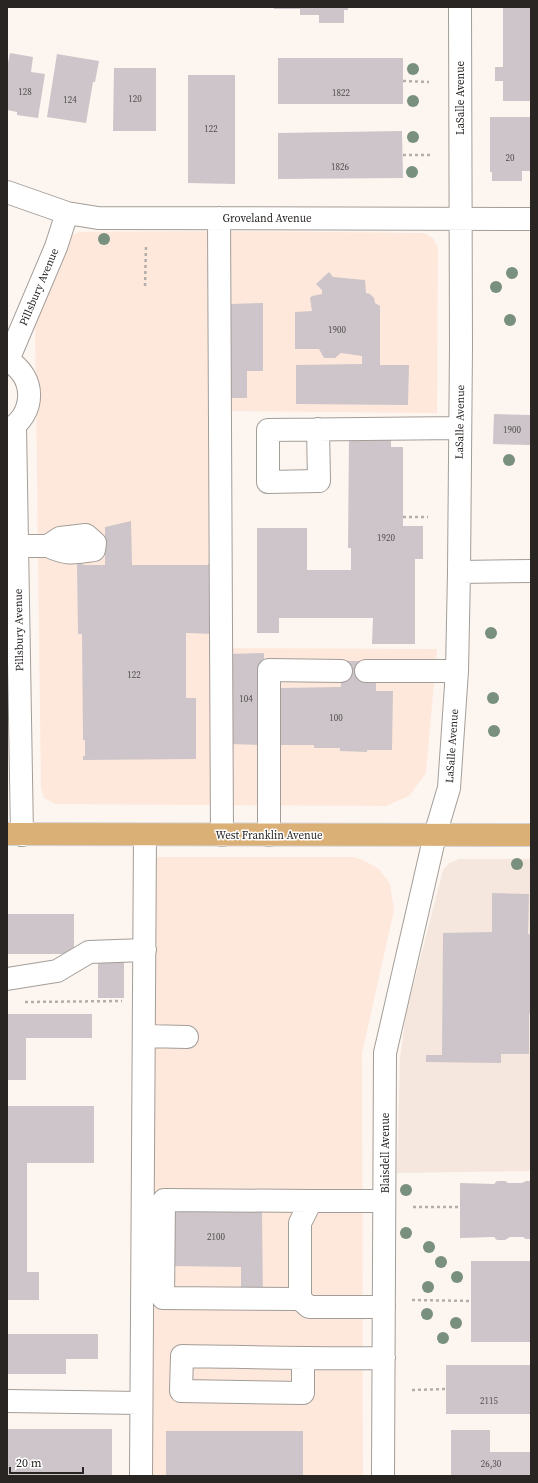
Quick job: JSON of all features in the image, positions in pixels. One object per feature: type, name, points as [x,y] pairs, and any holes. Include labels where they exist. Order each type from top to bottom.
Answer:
[{"type":"main road","name":"West Franklin Avenue","points":[[14,834],[531,835]]},
{"type":"street","name":"LaSalle Avenue","points":[[434,834],[449,788],[457,671],[460,428],[460,7]]},
{"type":"street","name":"Groveland Avenue","points":[[7,192],[67,213],[98,218],[531,219]]},
{"type":"street","name":"Pillsbury Avenue","points":[[8,360],[56,247],[67,213]]},
{"type":"street","points":[[219,218],[222,834]]},
{"type":"street","points":[[8,360],[18,368],[25,378],[29,390],[29,402],[24,416],[11,428]]},
{"type":"street","name":"Pillsbury Avenue","points":[[11,428],[17,546],[13,665],[14,834]]},
{"type":"street","points":[[318,429],[460,428]]},
{"type":"street","points":[[17,546],[48,546]]},
{"type":"street","points":[[459,572],[531,571]]},
{"type":"street","points":[[269,834],[269,670],[341,671]]},
{"type":"street","points":[[366,671],[457,671]]},
{"type":"street","points":[[141,1476],[145,834]]},
{"type":"street","name":"Blaisdell Avenue","points":[[383,1476],[385,1054],[434,834]]},
{"type":"street","points":[[7,979],[57,971],[89,952],[144,950]]},
{"type":"street","points":[[144,1036],[186,1037]]},
{"type":"street","points":[[384,1201],[164,1200],[163,1298],[300,1299],[309,1307],[384,1307]]},
{"type":"street","points":[[300,1299],[300,1223],[311,1201]]},
{"type":"street","points":[[303,1358],[303,1393],[181,1391],[182,1356],[384,1358]]},
{"type":"street","points":[[7,1401],[141,1403]]},
{"type":"path","points":[[403,81],[429,82]]},
{"type":"path","points":[[403,155],[430,155]]},
{"type":"path","points":[[145,286],[146,246]]},
{"type":"path","points":[[403,517],[428,517]]},
{"type":"path","points":[[22,1002],[144,1001]]},
{"type":"path","points":[[412,1207],[460,1207]]},
{"type":"path","points":[[412,1300],[471,1300]]},
{"type":"path","points":[[412,1390],[446,1389]]},
{"type":"shaded area","points":[[222,231],[424,233],[433,238],[438,248],[437,413],[224,411],[225,648],[437,649],[426,773],[409,796],[386,806],[55,804],[44,798],[41,788],[35,319],[70,236],[79,232]]},
{"type":"shaded area","points":[[140,857],[354,857],[379,869],[390,884],[394,910],[362,1053],[363,1476],[148,1476]]},
{"type":"shaded area","points":[[460,859],[531,859],[531,1171],[397,1173],[400,1058],[406,1014],[443,870],[449,863]]},
{"type":"building","points":[[274,7],[348,7],[348,10],[344,10],[344,23],[319,23],[319,15],[300,15],[300,9],[274,9]]},
{"type":"building","points":[[503,7],[531,7],[531,101],[503,101],[503,81],[495,81],[495,67],[503,67]]},
{"type":"building","points":[[10,53],[33,57],[31,72],[45,74],[38,118],[17,115],[17,112],[7,110],[7,68]]},
{"type":"building","points":[[57,54],[99,61],[95,82],[93,82],[86,123],[47,117]]},
{"type":"building","points":[[278,58],[403,58],[403,104],[278,104]]},
{"type":"building","points":[[114,68],[156,68],[156,131],[113,131]]},
{"type":"building","points":[[188,75],[235,75],[235,184],[188,183]]},
{"type":"building","points":[[490,117],[531,117],[531,171],[522,171],[522,181],[492,181],[492,172],[490,172]]},
{"type":"building","points":[[402,131],[403,178],[278,179],[278,133]]},
{"type":"building","points":[[329,272],[333,277],[365,280],[366,293],[370,294],[374,298],[375,303],[380,306],[380,365],[409,365],[408,405],[296,404],[296,365],[362,364],[362,356],[341,353],[335,358],[324,358],[319,349],[295,349],[295,312],[312,311],[310,298],[312,296],[322,294],[322,290],[316,284]]},
{"type":"building","points":[[263,303],[263,371],[247,371],[247,398],[229,398],[229,304]]},
{"type":"building","points":[[494,414],[531,415],[531,445],[493,444]]},
{"type":"building","points":[[349,437],[391,437],[391,447],[403,447],[403,526],[423,526],[423,559],[415,559],[415,644],[372,644],[373,618],[279,618],[279,633],[257,633],[257,528],[307,528],[307,570],[351,570],[351,548],[348,548]]},
{"type":"building","points":[[131,521],[132,565],[213,564],[214,634],[186,633],[186,698],[196,698],[196,759],[83,760],[83,756],[85,756],[85,740],[83,740],[82,634],[78,634],[77,564],[105,565],[105,527]]},
{"type":"building","points":[[264,653],[263,745],[228,744],[227,654]]},
{"type":"building","points":[[341,661],[366,661],[370,683],[376,683],[376,691],[393,691],[392,750],[367,750],[367,752],[340,751],[340,748],[314,748],[314,745],[280,745],[281,688],[341,687]]},
{"type":"building","points":[[492,893],[529,894],[528,934],[531,934],[531,1013],[529,1014],[529,1054],[501,1054],[501,1063],[426,1062],[426,1055],[442,1055],[443,933],[492,932]]},
{"type":"building","points":[[7,914],[74,914],[74,954],[7,954]]},
{"type":"building","points":[[98,958],[124,958],[124,998],[98,998]]},
{"type":"building","points":[[7,1014],[92,1014],[92,1038],[26,1038],[26,1080],[7,1080]]},
{"type":"building","points":[[7,1106],[94,1106],[94,1163],[27,1163],[27,1272],[39,1272],[39,1300],[7,1300]]},
{"type":"building","points":[[497,1181],[522,1183],[531,1181],[531,1239],[526,1239],[523,1237],[510,1237],[505,1240],[497,1240],[494,1237],[460,1238],[460,1183],[494,1184]]},
{"type":"building","points":[[179,1210],[262,1210],[263,1304],[241,1303],[241,1267],[171,1266],[171,1218]]},
{"type":"building","points":[[471,1261],[531,1261],[531,1342],[471,1342]]},
{"type":"building","points":[[7,1334],[98,1334],[98,1359],[66,1359],[66,1374],[7,1374]]},
{"type":"building","points":[[446,1365],[531,1365],[531,1414],[446,1414]]},
{"type":"building","points":[[7,1429],[112,1429],[112,1476],[7,1476]]},
{"type":"building","points":[[451,1430],[490,1430],[490,1452],[531,1452],[531,1476],[451,1476]]},
{"type":"building","points":[[166,1431],[303,1431],[303,1476],[166,1476]]}]
